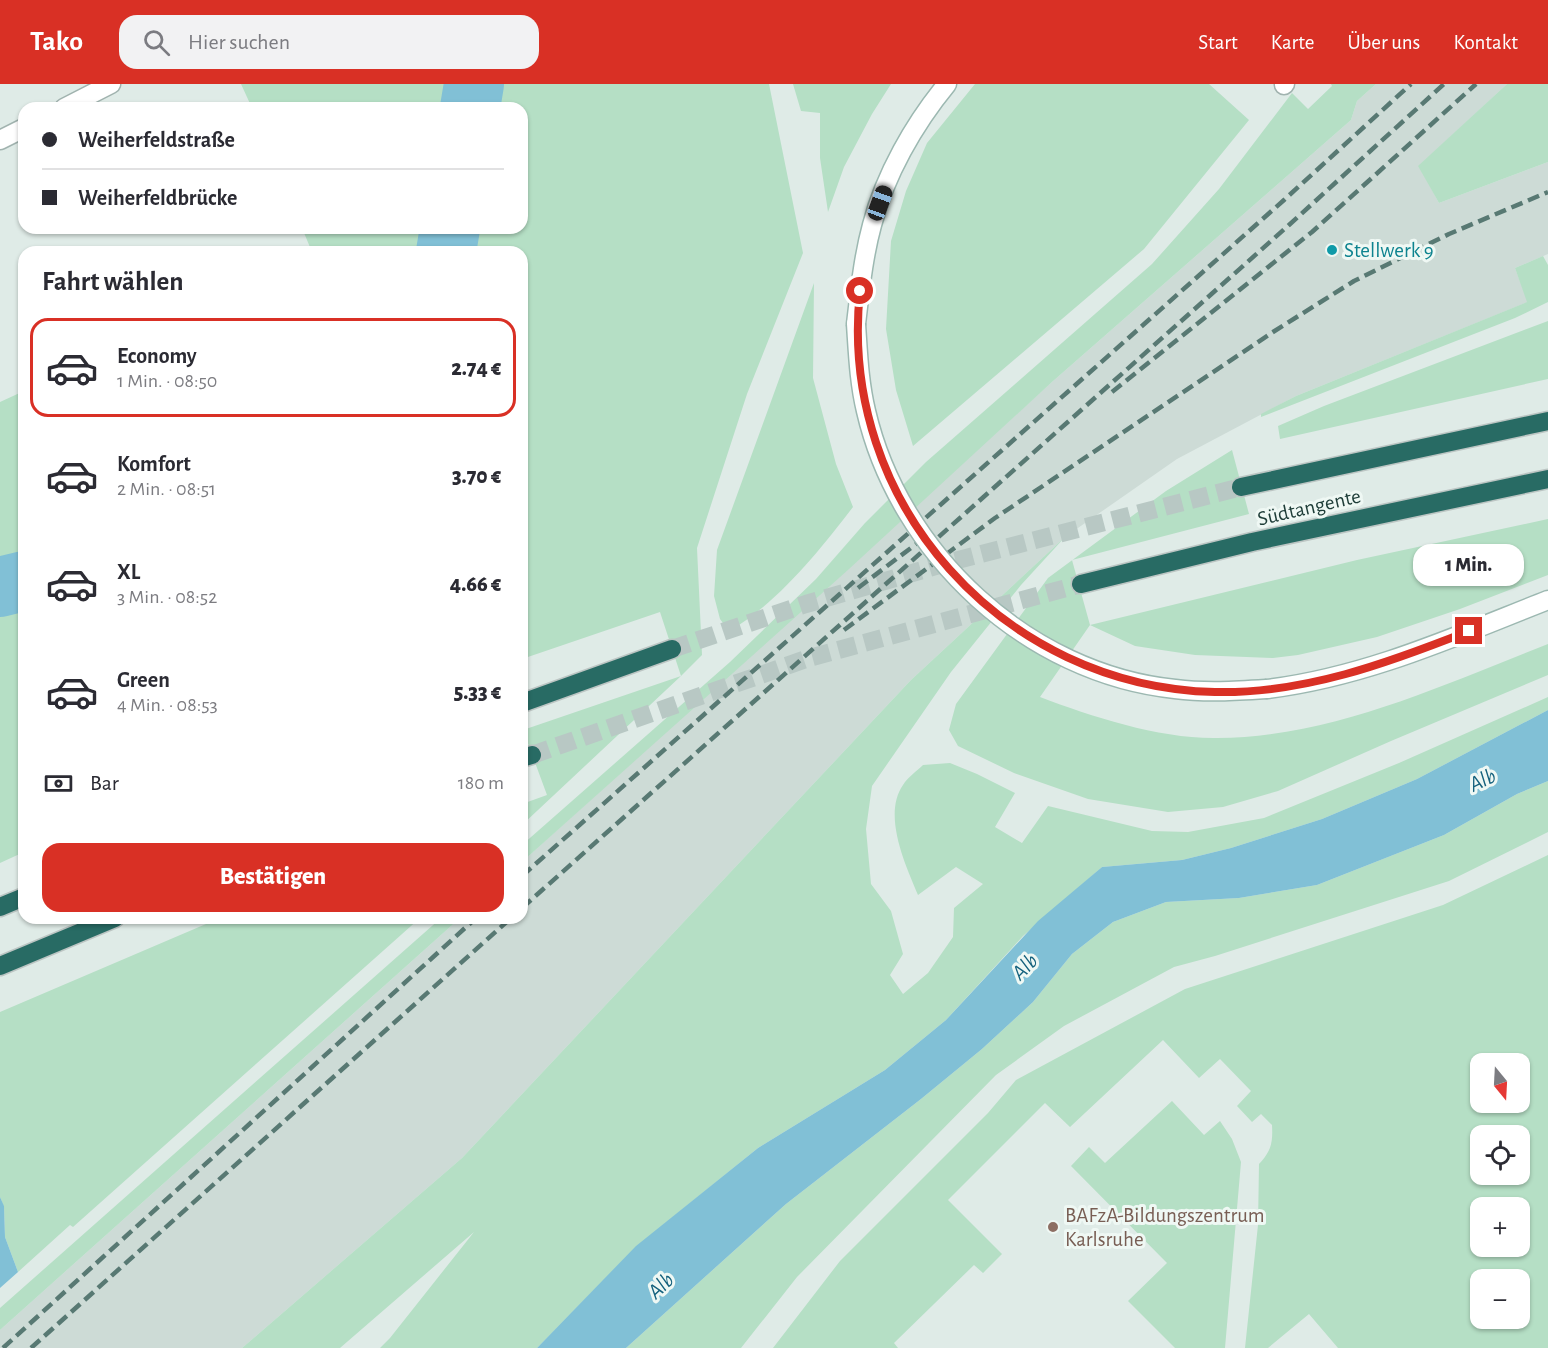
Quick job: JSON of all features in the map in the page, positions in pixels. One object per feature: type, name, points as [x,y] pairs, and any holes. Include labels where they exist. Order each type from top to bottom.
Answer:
[{"type":"highway","name":"Südtangente","points":[[1241,487],[1548,421]]},
{"type":"highway","name":"Südtangente","points":[[1081,585],[1263,540],[1548,479]]},
{"type":"highway","points":[[528,701],[672,649]]},
{"type":"highway","points":[[0,907],[18,900]]},
{"type":"highway","points":[[0,966],[101,924]]},
{"type":"street","points":[[76,102],[111,84]]},
{"type":"street","points":[[946,84],[907,142],[887,184],[867,246],[861,274],[856,324],[858,362],[866,411],[887,473],[928,543],[948,570],[970,592],[1005,621],[1041,645],[1102,672],[1174,689],[1217,692],[1302,685],[1385,663],[1548,600]]},
{"type":"street","points":[[0,140],[18,131]]},
{"type":"shaded area","points":[[1376,84],[1507,84],[1419,166],[1439,203],[1548,162],[1548,254],[1515,268],[1528,302],[1296,396],[1177,459],[1065,537],[911,680],[462,1158],[242,1348],[0,1348],[0,1330],[453,924],[528,924],[528,857],[1052,382],[1351,120],[1357,101]]},
{"type":"green space","points":[[241,84],[769,84],[803,253],[747,394],[697,548],[702,655],[681,676],[660,612],[528,657],[528,246],[310,246],[304,234],[528,234],[528,102],[249,102]]},
{"type":"green space","points":[[793,84],[891,84],[844,167],[828,212],[820,158],[820,113],[801,111]]},
{"type":"green space","points":[[975,84],[1209,84],[1249,120],[1144,249],[913,446],[896,390],[886,329],[891,241],[906,191],[927,143]]},
{"type":"green space","points":[[1331,84],[1376,84],[1357,101],[1351,120],[1052,382],[849,569],[528,857],[528,840],[730,662],[816,579],[865,523],[926,462],[1152,264],[1219,189],[1292,93],[1308,109],[1332,86]]},
{"type":"green space","points":[[1507,84],[1548,84],[1548,162],[1439,203],[1418,166]]},
{"type":"green space","points":[[1543,256],[1548,265],[1548,302],[1515,318],[1261,417],[1261,414],[1296,396],[1527,302],[1515,268]]},
{"type":"green space","points":[[814,283],[813,378],[836,464],[853,507],[797,575],[764,607],[729,631],[720,619],[714,596],[717,550]]},
{"type":"green space","points":[[1548,321],[1548,379],[1280,439],[1278,426],[1324,406]]},
{"type":"green space","points":[[18,394],[18,855],[0,863],[0,402]]},
{"type":"green space","points":[[1232,450],[1249,514],[1073,560],[1166,491]]},
{"type":"green space","points":[[1548,519],[1548,575],[1460,609],[1377,637],[1298,655],[1273,658],[1195,655],[1135,646],[1090,625],[1357,560]]},
{"type":"green space","points":[[1065,537],[1021,585],[951,672],[872,786],[866,829],[871,884],[891,911],[903,954],[890,975],[903,994],[928,973],[953,937],[954,908],[983,884],[956,867],[918,895],[902,855],[895,825],[895,811],[897,797],[903,785],[923,765],[950,763],[1015,793],[995,827],[1022,843],[1048,806],[1152,831],[1188,832],[1264,818],[1399,763],[1548,697],[1548,710],[1417,779],[1322,819],[1231,848],[1182,860],[1102,867],[1023,936],[946,1020],[885,1070],[758,1148],[637,1246],[537,1348],[380,1348],[474,1232],[340,1348],[242,1348],[462,1158],[911,680]]},
{"type":"green space","points":[[1072,560],[1090,625],[1040,697],[1082,712],[1150,731],[1217,738],[1303,729],[1386,706],[1548,644],[1548,675],[1278,791],[1223,807],[1168,812],[1088,799],[1014,773],[958,746],[949,730],[956,704],[1048,578]]},
{"type":"green space","points":[[681,676],[528,819],[528,802],[547,795],[528,744],[528,728]]},
{"type":"green space","points":[[1548,781],[1548,832],[1449,881],[1174,967],[1064,1026],[996,1075],[797,1277],[741,1348],[626,1348],[786,1204],[982,1049],[1033,1002],[1072,954],[1113,922],[1166,902],[1239,898],[1317,885],[1444,835],[1517,794]]},
{"type":"green space","points":[[1548,855],[1548,1348],[1338,1348],[1309,1314],[1268,1348],[1245,1348],[1258,1225],[1259,1164],[1270,1146],[1272,1125],[1261,1114],[1252,1122],[1237,1106],[1251,1091],[1220,1059],[1199,1078],[1163,1040],[1070,1127],[1045,1103],[948,1200],[1002,1254],[983,1273],[974,1265],[894,1343],[898,1348],[773,1348],[840,1261],[988,1113],[1016,1080],[1185,989],[1443,905]]},
{"type":"green space","points":[[206,924],[413,924],[73,1227],[70,1225],[18,1272],[5,1237],[4,1207],[0,1197],[0,1012]]},
{"type":"green space","points":[[434,924],[453,924],[0,1330],[0,1308]]},
{"type":"green space","points":[[1172,1101],[1204,1135],[1220,1121],[1232,1139],[1241,1162],[1225,1348],[1175,1348],[1128,1301],[1167,1263],[1071,1166],[1089,1147],[1105,1163]]},
{"type":"water","points":[[1548,710],[1548,781],[1517,794],[1444,835],[1317,885],[1239,898],[1166,902],[1113,922],[1072,954],[1033,1002],[982,1049],[786,1204],[626,1348],[537,1348],[636,1246],[758,1148],[885,1070],[946,1020],[1038,921],[1102,867],[1182,860],[1231,848],[1322,819],[1417,779]]},
{"type":"water","points":[[0,1197],[4,1206],[5,1237],[18,1272],[0,1288]]},
{"type":"waterway","name":"Alb","points":[[471,102],[474,84]]},
{"type":"waterway","name":"Alb","points":[[447,246],[449,234]]},
{"type":"waterway","name":"Alb","points":[[0,587],[18,582]]},
{"type":"tunnel","points":[[672,649],[806,604],[950,562],[1241,487]]},
{"type":"tunnel","points":[[532,755],[809,658],[1081,584]]},
{"type":"railway","points":[[528,871],[1284,200],[1411,84]]},
{"type":"railway","points":[[528,903],[1289,225],[1444,84]]},
{"type":"railway","points":[[1112,392],[1312,232],[1476,84]]},
{"type":"railway","points":[[844,630],[995,518],[1273,332],[1354,281],[1449,234],[1548,192]]},
{"type":"railway","points":[[858,588],[932,532]]},
{"type":"railway","points":[[3,1348],[469,924]]},
{"type":"railway","points":[[31,1348],[504,924]]},
{"type":"place","name":"Stellwerk 9","points":[[1332,250]]},
{"type":"place","name":"BAFzA-Bildungszentrum Karlsruhe","points":[[1053,1227]]},
{"type":"route","points":[[860,291],[856,324],[861,386],[874,439],[887,473],[905,507],[948,570],[1005,621],[1041,645],[1102,672],[1138,682],[1174,689],[1217,692],[1302,685],[1385,663],[1469,631]]}]
